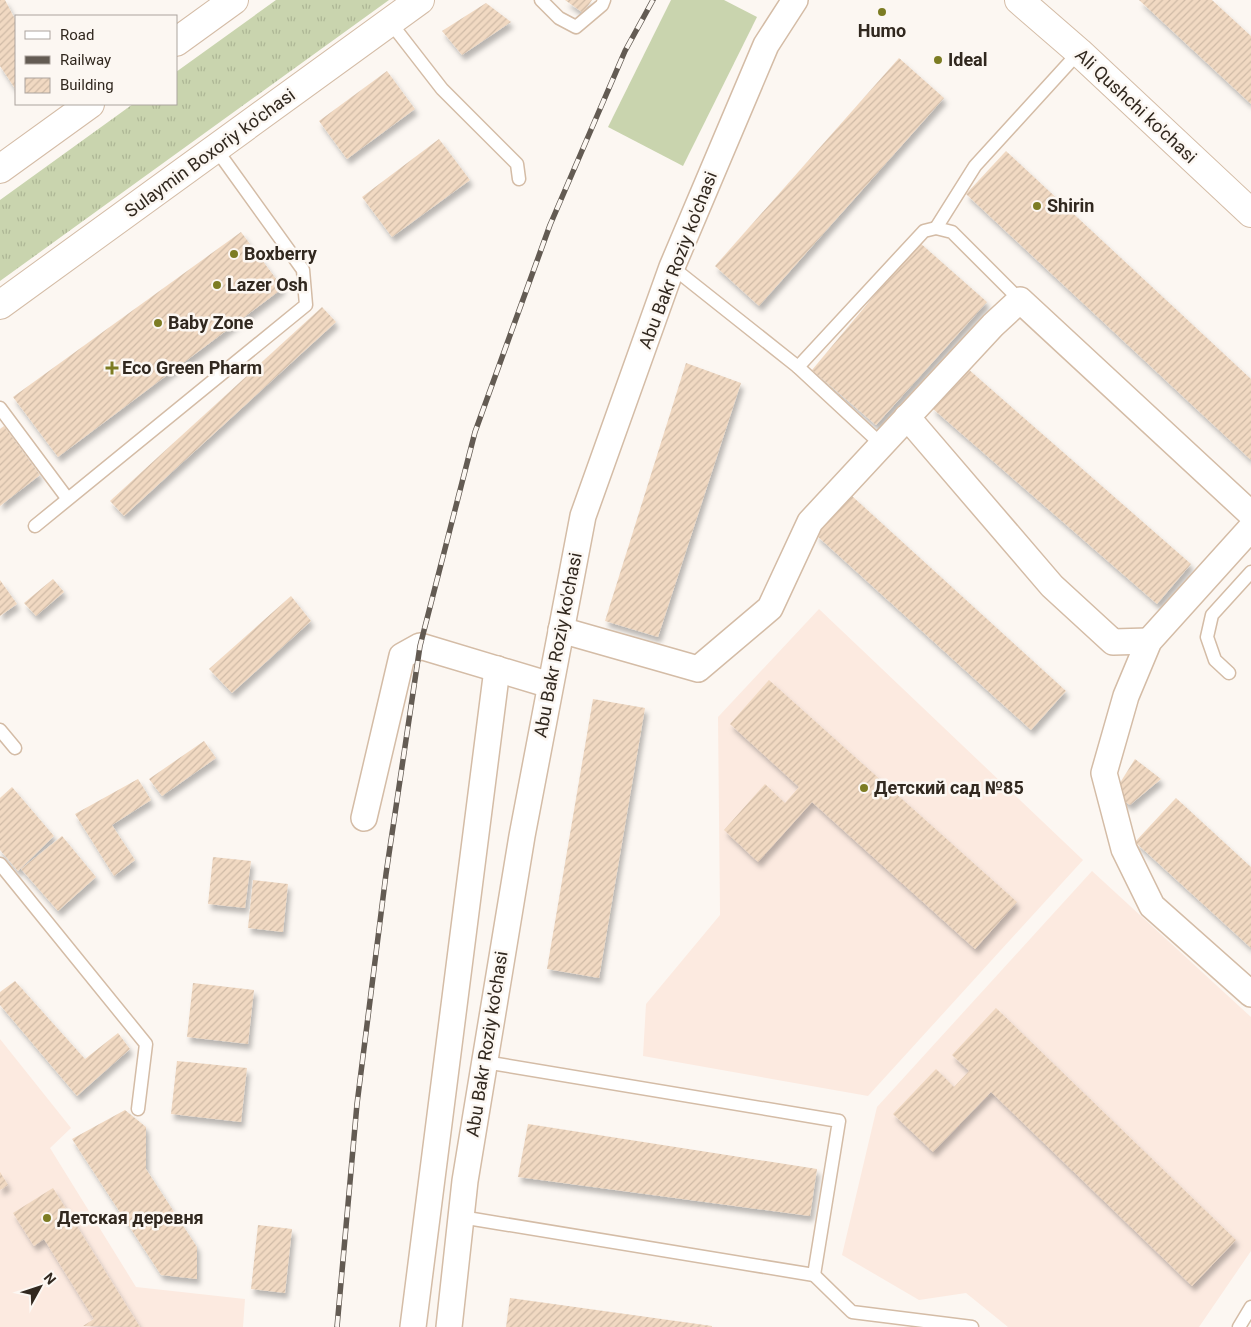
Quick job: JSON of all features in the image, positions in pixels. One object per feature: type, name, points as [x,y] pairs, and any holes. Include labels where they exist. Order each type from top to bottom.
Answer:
[{"type":"main road","points":[[178,41],[234,0]]},
{"type":"main road","name":"Sulaymin Boxoriy ko'chasi","points":[[0,305],[420,0]]},
{"type":"main road","name":"Ali Qushchi ko'chasi","points":[[1019,0],[1079,52],[1251,213]]},
{"type":"main road","points":[[0,169],[89,105]]},
{"type":"street","name":"Abu Bakr Roziy ko'chasi","points":[[449,1327],[465,1181],[522,836],[583,516],[672,267],[766,45],[795,0]]},
{"type":"street","points":[[561,630],[698,670],[770,608],[810,522],[993,326],[1020,300],[1251,514]]},
{"type":"street","points":[[907,418],[1052,586],[1113,642],[1149,641]]},
{"type":"street","points":[[1251,528],[1149,641],[1126,696],[1104,773],[1124,848],[1152,906],[1251,994]]},
{"type":"street","points":[[364,818],[402,656],[420,646],[550,685]]},
{"type":"street","points":[[413,1327],[497,669]]},
{"type":"lane","points":[[541,0],[559,18],[576,27],[602,5],[604,0]]},
{"type":"lane","points":[[390,22],[442,89],[518,164],[519,179]]},
{"type":"lane","points":[[936,228],[975,166],[1079,52]]},
{"type":"lane","points":[[35,526],[306,305],[303,270],[216,149]]},
{"type":"lane","points":[[798,367],[924,231],[936,228],[952,232],[1020,300]]},
{"type":"lane","points":[[672,267],[798,367],[882,445]]},
{"type":"lane","points":[[0,408],[67,498]]},
{"type":"lane","points":[[1229,673],[1215,660],[1207,638],[1212,615],[1251,572]]},
{"type":"lane","points":[[0,730],[15,748]]},
{"type":"lane","points":[[0,864],[146,1044],[138,1109]]},
{"type":"lane","points":[[485,1062],[839,1121],[814,1275]]},
{"type":"lane","points":[[461,1217],[814,1275],[852,1312],[972,1327]]},
{"type":"lane","points":[[1239,1327],[1251,1307]]},
{"type":"shaded area","name":"Детский сад №85","points":[[819,609],[1083,860],[868,1096],[643,1056],[646,1004],[720,915],[718,717]]},
{"type":"shaded area","points":[[1092,871],[1251,1017],[1251,1251],[1199,1327],[1008,1327],[966,1293],[919,1300],[842,1255],[877,1107]]},
{"type":"shaded area","name":"Детская деревня","points":[[0,1039],[71,1128],[50,1148],[136,1287],[245,1299],[243,1327],[0,1327]]},
{"type":"green space","points":[[276,0],[389,0],[0,281],[0,200],[132,105],[178,105],[178,71]]},
{"type":"green space","points":[[671,0],[724,0],[757,17],[683,166],[608,127]]},
{"type":"building","points":[[0,0],[5,0],[15,19],[15,88],[0,66]]},
{"type":"building","points":[[565,0],[592,0],[583,13]]},
{"type":"building","points":[[1139,0],[1212,0],[1251,36],[1251,104]]},
{"type":"building","points":[[486,3],[511,22],[462,55],[442,31]]},
{"type":"building","points":[[899,58],[944,98],[759,306],[715,266]]},
{"type":"building","points":[[387,71],[415,109],[347,159],[319,121]]},
{"type":"building","points":[[439,139],[470,180],[392,237],[362,197]]},
{"type":"building","points":[[1006,151],[1251,379],[1251,460],[966,194]]},
{"type":"building","points":[[241,232],[283,288],[58,457],[13,397]]},
{"type":"building","points":[[919,242],[987,302],[876,425],[812,370]]},
{"type":"building","points":[[322,307],[336,322],[124,516],[110,501]]},
{"type":"building","points":[[686,363],[741,383],[658,637],[605,621]]},
{"type":"building","points":[[967,368],[1191,564],[1157,604],[932,408]]},
{"type":"building","points":[[4,426],[40,475],[0,506],[0,429]]},
{"type":"building","points":[[852,496],[1066,691],[1031,730],[816,535]]},
{"type":"building","points":[[53,579],[64,592],[36,616],[24,603]]},
{"type":"building","points":[[0,580],[17,604],[0,616]]},
{"type":"building","points":[[291,596],[311,621],[232,693],[209,669]]},
{"type":"building","points":[[769,680],[1017,902],[975,949],[812,802],[758,862],[724,830],[765,784],[785,803],[799,787],[730,724]]},
{"type":"building","points":[[593,699],[645,708],[599,978],[547,969]]},
{"type":"building","points":[[204,741],[216,758],[162,796],[149,779]]},
{"type":"building","points":[[1135,759],[1161,779],[1130,805],[1113,794]]},
{"type":"building","points":[[138,779],[151,800],[112,825],[135,860],[114,876],[75,814]]},
{"type":"building","points":[[12,787],[54,836],[18,871],[0,850],[0,798]]},
{"type":"building","points":[[1176,798],[1251,867],[1251,948],[1135,842]]},
{"type":"building","points":[[62,836],[96,877],[58,911],[21,869]]},
{"type":"building","points":[[213,857],[251,861],[245,908],[208,904]]},
{"type":"building","points":[[253,880],[288,884],[283,932],[248,928]]},
{"type":"building","points":[[15,981],[85,1059],[118,1033],[130,1049],[77,1096],[0,1005],[0,992]]},
{"type":"building","points":[[193,983],[254,990],[248,1044],[187,1037]]},
{"type":"building","points":[[996,1008],[1236,1240],[1192,1286],[991,1092],[933,1152],[893,1114],[936,1069],[954,1087],[969,1071],[952,1055]]},
{"type":"building","points":[[177,1061],[247,1068],[241,1122],[171,1114]]},
{"type":"building","points":[[125,1110],[146,1127],[146,1169],[197,1247],[197,1279],[161,1275],[72,1139]]},
{"type":"building","points":[[528,1124],[817,1169],[810,1216],[518,1177]]},
{"type":"building","points":[[0,1172],[8,1185],[0,1190]]},
{"type":"building","points":[[53,1188],[140,1327],[83,1326],[94,1319],[44,1239],[34,1246],[13,1213]]},
{"type":"building","points":[[258,1225],[292,1229],[285,1293],[251,1289]]},
{"type":"building","points":[[510,1298],[712,1326],[712,1327],[506,1327]]},
{"type":"railway","points":[[337,1327],[357,1104],[386,874],[420,646],[475,432],[550,225],[625,51],[653,0]]},
{"type":"place","name":"Humo","points":[[882,12]]},
{"type":"place","name":"Ideal","points":[[938,60]]},
{"type":"place","name":"Shirin","points":[[1037,206]]},
{"type":"place","name":"Boxberry","points":[[234,254]]},
{"type":"place","name":"Lazer Osh","points":[[217,285]]},
{"type":"place","name":"Baby Zone","points":[[158,323]]},
{"type":"place","name":"Eco Green Pharm","points":[[112,368]]},
{"type":"place","name":"Детский сад №85","points":[[864,788]]},
{"type":"place","name":"Детская деревня","points":[[47,1218]]}]
